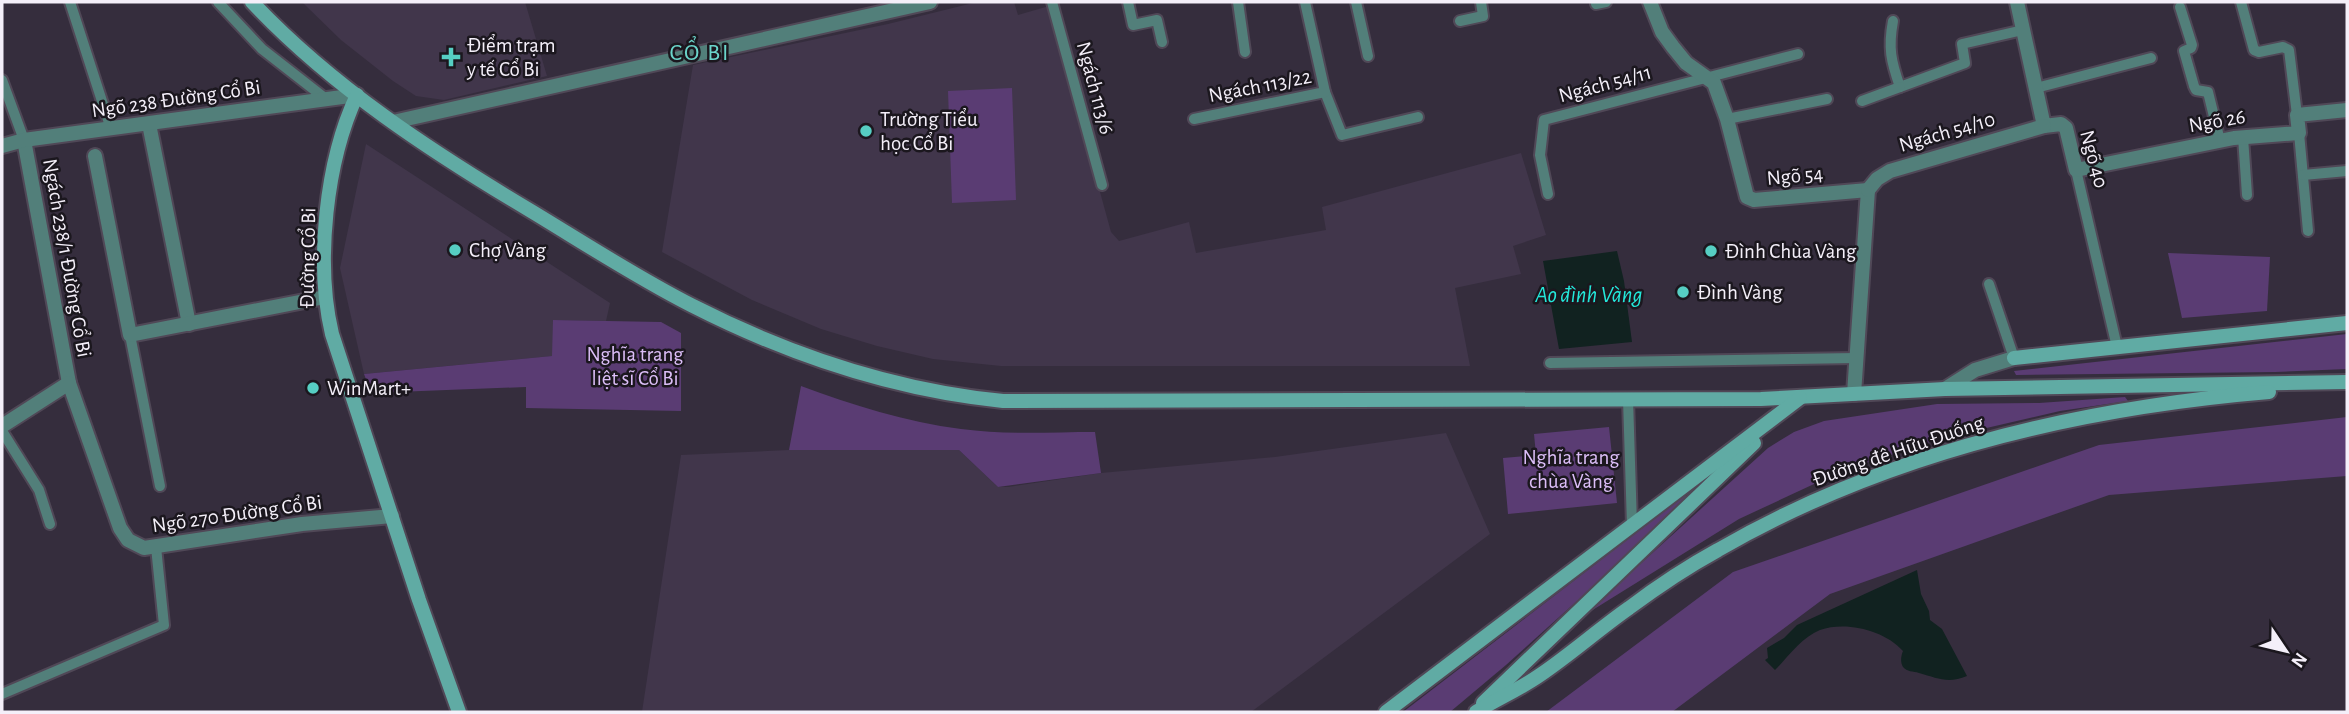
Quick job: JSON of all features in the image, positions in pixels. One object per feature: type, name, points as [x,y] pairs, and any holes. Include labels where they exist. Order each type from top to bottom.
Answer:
[{"type":"main road","points":[[252,2],[297,45],[393,122],[505,196],[691,305],[822,361],[914,388],[955,396],[1003,401],[1800,398],[1945,389],[2347,384]]},
{"type":"main road","name":"Đường Cổ Bi","points":[[357,95],[340,136],[331,181],[325,249],[325,298],[332,334],[459,712]]},
{"type":"main road","points":[[2014,358],[2347,323]]},
{"type":"main road","name":"Đường đê Hữu Đuống","points":[[1475,712],[1540,675],[1629,608],[1717,551],[1795,510],[1885,473],[1991,440],[2120,410],[2347,384]]},
{"type":"main road","points":[[1475,712],[1800,398]]},
{"type":"main road","points":[[1386,712],[1800,398]]},
{"type":"street","points":[[393,122],[930,2]]},
{"type":"street","name":"Ngõ 54","points":[[1650,2],[1662,32],[1673,47],[1686,63],[1714,83],[1727,119],[1745,194],[1751,200],[1868,190]]},
{"type":"street","name":"Ngõ 40","points":[[2017,2],[2044,126],[2061,124],[2066,128],[2076,170]]},
{"type":"street","name":"Ngõ 238 Đường Cổ Bi","points":[[2,146],[24,140],[357,95]]},
{"type":"street","points":[[2299,133],[2297,115],[2347,110]]},
{"type":"street","points":[[149,124],[188,324]]},
{"type":"street","name":"Ngách 54/10","points":[[1868,190],[1877,179],[1890,171],[2044,126]]},
{"type":"street","name":"Ngõ 26","points":[[2076,170],[2243,137],[2299,133]]},
{"type":"street","name":"Ngách 238/1 Đường Cổ Bi","points":[[24,140],[69,383]]},
{"type":"street","points":[[95,156],[130,335],[325,298]]},
{"type":"street","points":[[1854,394],[1868,190]]},
{"type":"street","points":[[1945,389],[1984,365],[2014,358]]},
{"type":"street","points":[[2,428],[69,383]]},
{"type":"street","name":"Ngõ 270 Đường Cổ Bi","points":[[69,383],[120,528],[133,544],[144,548],[156,547],[302,524],[392,516]]},
{"type":"lane","points":[[70,2],[111,129]]},
{"type":"lane","points":[[218,2],[262,49],[326,99]]},
{"type":"lane","name":"Ngách 113/6","points":[[1052,2],[1102,184]]},
{"type":"lane","points":[[1128,2],[1133,25],[1157,20],[1162,42]]},
{"type":"lane","points":[[1238,2],[1245,52]]},
{"type":"lane","name":"Ngách 113/22","points":[[1194,119],[1325,92],[1305,2]]},
{"type":"lane","points":[[1356,2],[1368,56]]},
{"type":"lane","points":[[1460,21],[1483,16],[1481,2]]},
{"type":"lane","points":[[2241,2],[2254,50],[2259,52],[2284,47],[2289,50],[2297,115]]},
{"type":"lane","points":[[2179,7],[2192,45],[2184,51],[2195,88],[2208,92],[2220,141]]},
{"type":"lane","points":[[1893,21],[1889,44],[1892,65],[1900,87]]},
{"type":"lane","points":[[1862,101],[1965,63],[1962,44],[2023,30]]},
{"type":"lane","points":[[1707,77],[1798,54]]},
{"type":"lane","points":[[2036,88],[2151,58]]},
{"type":"lane","name":"Ngách 54/11","points":[[1548,194],[1540,155],[1544,120],[1707,77]]},
{"type":"lane","points":[[2,79],[24,140]]},
{"type":"lane","points":[[1325,92],[1342,135],[1418,117]]},
{"type":"lane","points":[[1727,119],[1827,99]]},
{"type":"lane","points":[[2299,133],[2308,231]]},
{"type":"lane","points":[[2243,137],[2247,195]]},
{"type":"lane","name":"Ngõ 40","points":[[2076,170],[2117,347]]},
{"type":"lane","points":[[2303,175],[2347,171]]},
{"type":"lane","points":[[1989,284],[2014,358]]},
{"type":"lane","points":[[130,335],[160,486]]},
{"type":"lane","points":[[1549,363],[1856,358]]},
{"type":"lane","points":[[1628,399],[1632,525]]},
{"type":"lane","points":[[2,428],[38,490],[50,524]]},
{"type":"lane","points":[[2,694],[164,625],[156,547]]},
{"type":"shaded area","name":"Điểm trạm y tế Cổ Bi","points":[[302,2],[525,2],[547,76],[444,100],[416,96],[341,40]]},
{"type":"shaded area","points":[[977,2],[1014,2],[1018,15],[1049,6],[1111,232],[1119,241],[1189,222],[1196,253],[1326,230],[1322,207],[1521,153],[1546,235],[1513,246],[1521,274],[1455,288],[1470,366],[1001,366],[933,359],[821,329],[752,300],[662,252],[693,65],[888,24]]},
{"type":"shaded area","name":"Chợ Vàng","points":[[366,144],[610,303],[606,321],[553,320],[553,356],[364,374],[340,268]]},
{"type":"shaded area","points":[[1446,433],[1490,534],[1251,712],[642,712],[681,455],[789,450],[959,450],[998,487],[1008,487],[1101,473],[1275,457]]},
{"type":"green space","points":[[1012,88],[1016,200],[952,203],[948,91]]},
{"type":"green space","points":[[2168,253],[2270,257],[2267,311],[2182,318]]},
{"type":"green space","name":"Nghĩa trang liệt sĩ Cổ Bi","points":[[553,320],[661,322],[681,333],[681,411],[526,408],[526,387],[371,393],[364,374],[552,356]]},
{"type":"green space","points":[[2347,334],[2347,369],[2016,375],[2014,371]]},
{"type":"green space","points":[[801,386],[880,412],[940,426],[994,432],[1095,432],[1101,473],[998,487],[959,450],[789,450]]},
{"type":"green space","points":[[2125,397],[2128,401],[2060,411],[1939,439],[1842,471],[1739,519],[1583,616],[1768,448],[1794,432],[1824,421],[1937,404],[2039,403]]},
{"type":"green space","points":[[2347,417],[2347,476],[2109,495],[1830,594],[1672,712],[1546,712],[1733,572],[2099,445]]},
{"type":"green space","name":"Nghĩa trang chùa Vàng","points":[[1609,427],[1617,503],[1508,514],[1503,458],[1536,455],[1534,434]]},
{"type":"green space","points":[[1684,496],[1689,500],[1450,712],[1403,712]]},
{"type":"water","name":"Ao đình Vàng","points":[[1617,251],[1632,342],[1559,349],[1543,261]]},
{"type":"water","points":[[1917,570],[1921,594],[1930,620],[1942,629],[1967,676],[1954,680],[1943,679],[1906,670],[1901,663],[1903,651],[1895,644],[1875,633],[1853,627],[1830,627],[1813,633],[1775,670],[1765,660],[1768,658],[1767,648],[1784,638],[1797,625]]},
{"type":"place","name":"Điểm trạm y tế Cổ Bi","points":[[451,57]]},
{"type":"place","name":"Trường Tiểu học Cổ Bi","points":[[866,131]]},
{"type":"place","name":"Chợ Vàng","points":[[455,250]]},
{"type":"place","name":"Đình Chùa Vàng","points":[[1711,251]]},
{"type":"place","name":"Đình Vàng","points":[[1683,292]]},
{"type":"place","name":"WinMart+","points":[[313,388]]},
{"type":"district","name":"CỔ BI","points":[[700,53]]}]
